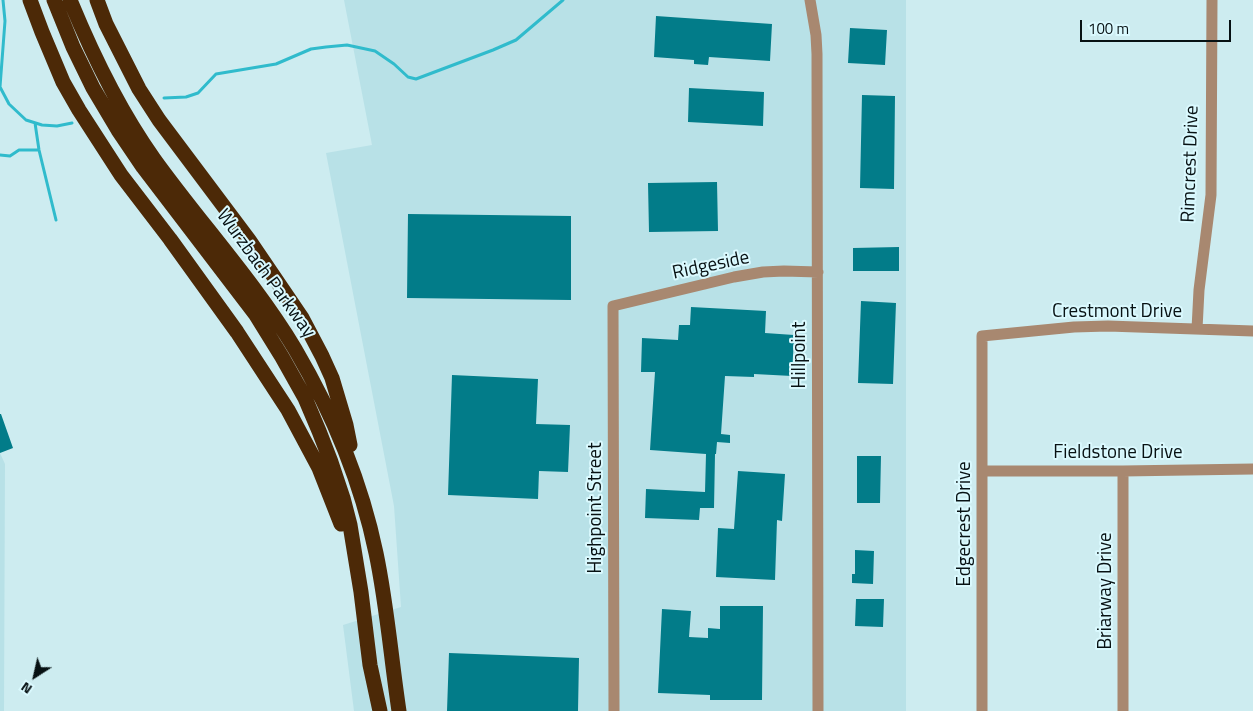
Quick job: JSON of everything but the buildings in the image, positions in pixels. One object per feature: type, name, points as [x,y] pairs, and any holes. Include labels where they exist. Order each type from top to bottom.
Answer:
[{"type":"highway","points":[[30,0],[63,82],[97,140],[237,332],[288,410],[319,468],[356,560]]},
{"type":"highway","name":"Wurzbach Parkway","points":[[54,0],[93,88],[118,130],[143,168],[256,315],[305,398],[319,430],[343,498],[350,525],[370,665],[380,711]]},
{"type":"highway","name":"Wurzbach Parkway","points":[[70,0],[106,80],[130,122],[154,158],[267,306],[295,349],[335,426],[360,491],[369,522],[383,588],[399,711]]},
{"type":"highway","points":[[97,0],[106,24],[159,120],[249,240],[306,325],[332,378],[346,425],[360,491]]},
{"type":"street","name":"Hillpoint","points":[[810,0],[817,54],[818,711]]},
{"type":"street","name":"Rimcrest Drive","points":[[1197,329],[1199,290],[1211,195],[1212,0]]},
{"type":"street","name":"Ridgeside","points":[[613,306],[734,277],[770,272],[818,272]]},
{"type":"street","name":"Highpoint Street","points":[[613,306],[614,711]]},
{"type":"street","name":"Crestmont Drive","points":[[982,336],[1074,327],[1108,326],[1253,331]]},
{"type":"street","name":"Edgecrest Drive","points":[[982,336],[982,711]]},
{"type":"street","name":"Fieldstone Drive","points":[[983,471],[1253,470]]},
{"type":"street","name":"Briarway Drive","points":[[1123,471],[1123,711]]},
{"type":"shaded area","points":[[344,0],[906,0],[906,711],[354,711],[343,625],[401,607],[394,506],[326,153],[372,145]]},
{"type":"shaded area","points":[[0,453],[5,464],[4,711],[0,711]]},
{"type":"waterway","points":[[3,0],[5,21],[0,87],[9,104],[26,120],[42,125],[57,126],[72,123]]},
{"type":"waterway","points":[[164,98],[186,97],[198,93],[216,74],[276,64],[311,49],[347,45],[375,51],[394,64],[408,77],[416,79],[516,40],[563,0]]},
{"type":"waterway","points":[[35,123],[39,150],[56,220]]},
{"type":"waterway","points":[[0,155],[10,156],[19,150],[39,150]]}]
